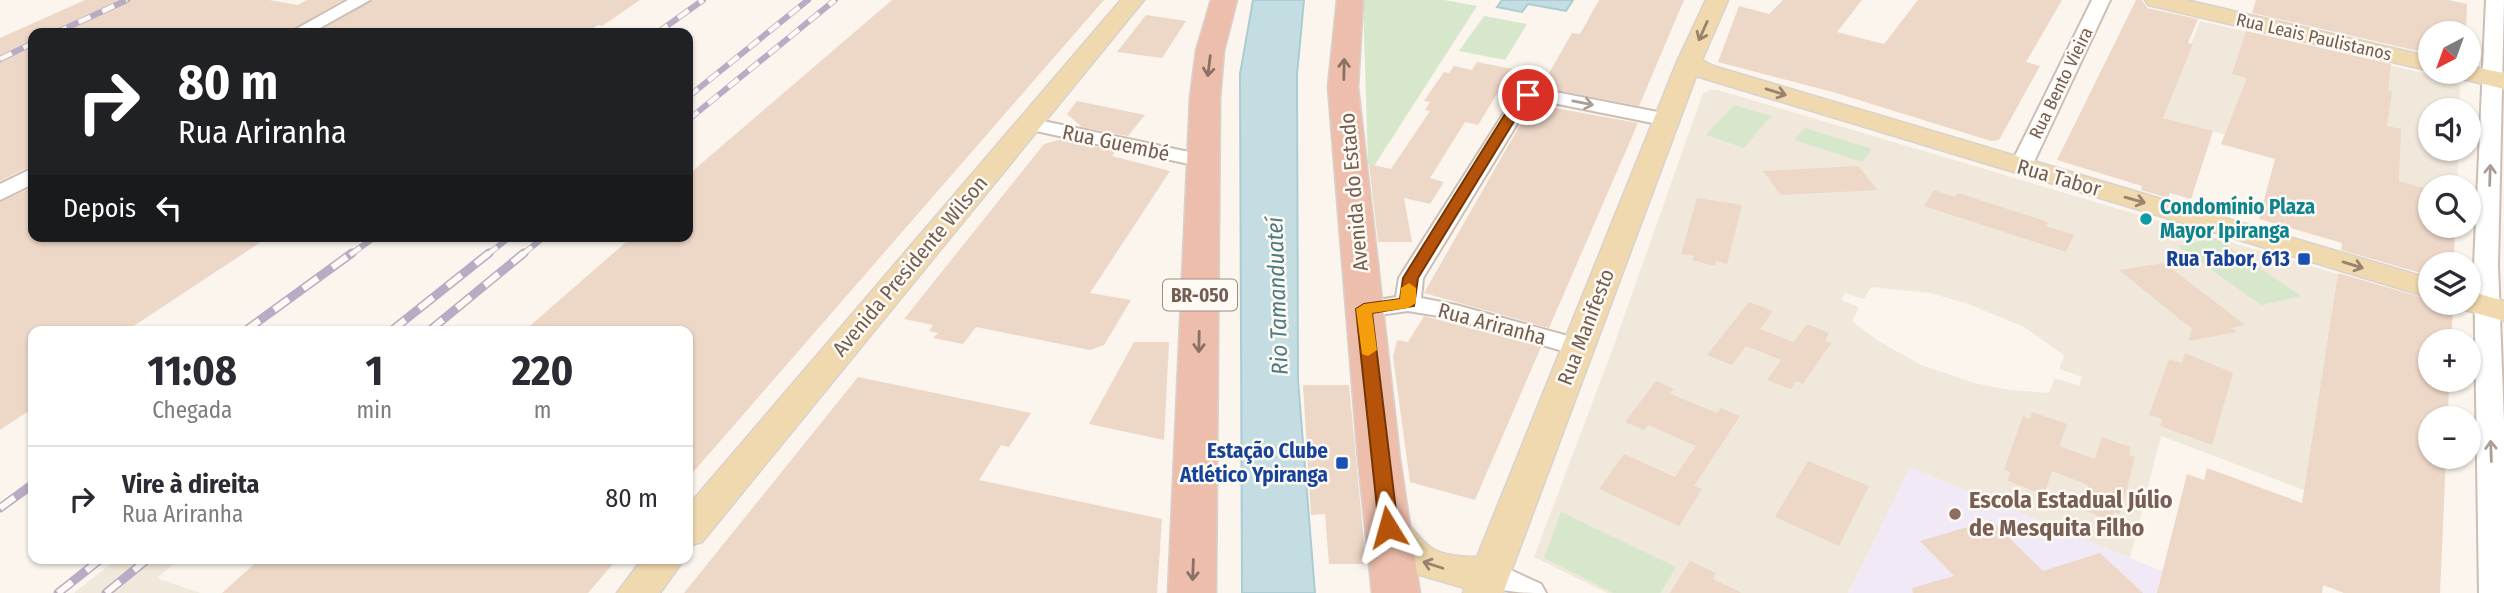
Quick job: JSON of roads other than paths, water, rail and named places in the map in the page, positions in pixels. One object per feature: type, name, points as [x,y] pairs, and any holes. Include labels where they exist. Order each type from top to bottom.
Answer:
[{"type":"highway","name":"BR-050","points":[[1192,593],[1205,97],[1209,63],[1224,0]]},
{"type":"highway","name":"Avenida do Estado","points":[[1350,0],[1343,87],[1364,309],[1396,593]]},
{"type":"main road","name":"Avenida Presidente Wilson","points":[[693,526],[1133,0]]},
{"type":"main road","name":"Rua Manifesto","points":[[1487,583],[1577,347],[1668,120],[1694,72],[1717,0]]},
{"type":"main road","name":"Rua Leais Paulistanos","points":[[2156,0],[2418,61]]},
{"type":"main road","name":"Rua Tabor","points":[[1694,72],[2021,166],[2418,285]]},
{"type":"main road","points":[[1388,527],[1420,560],[1487,583]]},
{"type":"main road","points":[[637,593],[661,564]]},
{"type":"street","points":[[308,28],[361,0]]},
{"type":"street","name":"Rua Bento Vieira","points":[[2021,166],[2101,0]]},
{"type":"street","points":[[2495,0],[2499,80],[2487,306],[2498,589]]},
{"type":"street","points":[[1408,303],[1410,278],[1524,97],[1535,94],[1548,96],[1668,120]]},
{"type":"street","name":"Rua Guembé","points":[[1029,124],[1203,161]]},
{"type":"street","points":[[0,193],[28,178]]},
{"type":"street","name":"Rua Ariranha","points":[[1364,309],[1408,303],[1447,310],[1577,347]]},
{"type":"street","points":[[1487,583],[1530,593]]},
{"type":"water","name":"Rio Tamanduateí","points":[[1253,0],[1304,0],[1297,75],[1298,380],[1315,593],[1242,593],[1240,74]]},
{"type":"water","points":[[1502,0],[1573,0],[1566,11],[1528,4],[1522,12],[1497,7]]},
{"type":"railway","points":[[66,28],[127,0]]},
{"type":"railway","points":[[664,28],[703,0]]},
{"type":"railway","points":[[693,93],[808,0]]},
{"type":"railway","points":[[693,116],[835,0]]},
{"type":"railway","points":[[0,59],[28,45]]},
{"type":"railway","points":[[350,255],[368,242]]},
{"type":"railway","points":[[487,255],[503,242]]},
{"type":"railway","points":[[522,255],[538,242]]},
{"type":"railway","points":[[252,326],[352,253]]},
{"type":"railway","points":[[397,326],[489,253]]},
{"type":"railway","points":[[435,326],[524,253]]},
{"type":"railway","points":[[0,508],[28,488]]},
{"type":"railway","points":[[58,593],[94,564]]},
{"type":"railway","points":[[106,593],[142,564]]},
{"type":"place","name":"Condomínio Plaza Mayor Ipiranga","points":[[2146,219]]},
{"type":"place","name":"Rua Tabor, 613","points":[[2304,259]]},
{"type":"place","name":"Estação Clube Atlético Ypiranga","points":[[1342,463]]},
{"type":"place","name":"Escola Estadual Júlio de Mesquita Filho","points":[[1955,514]]}]
